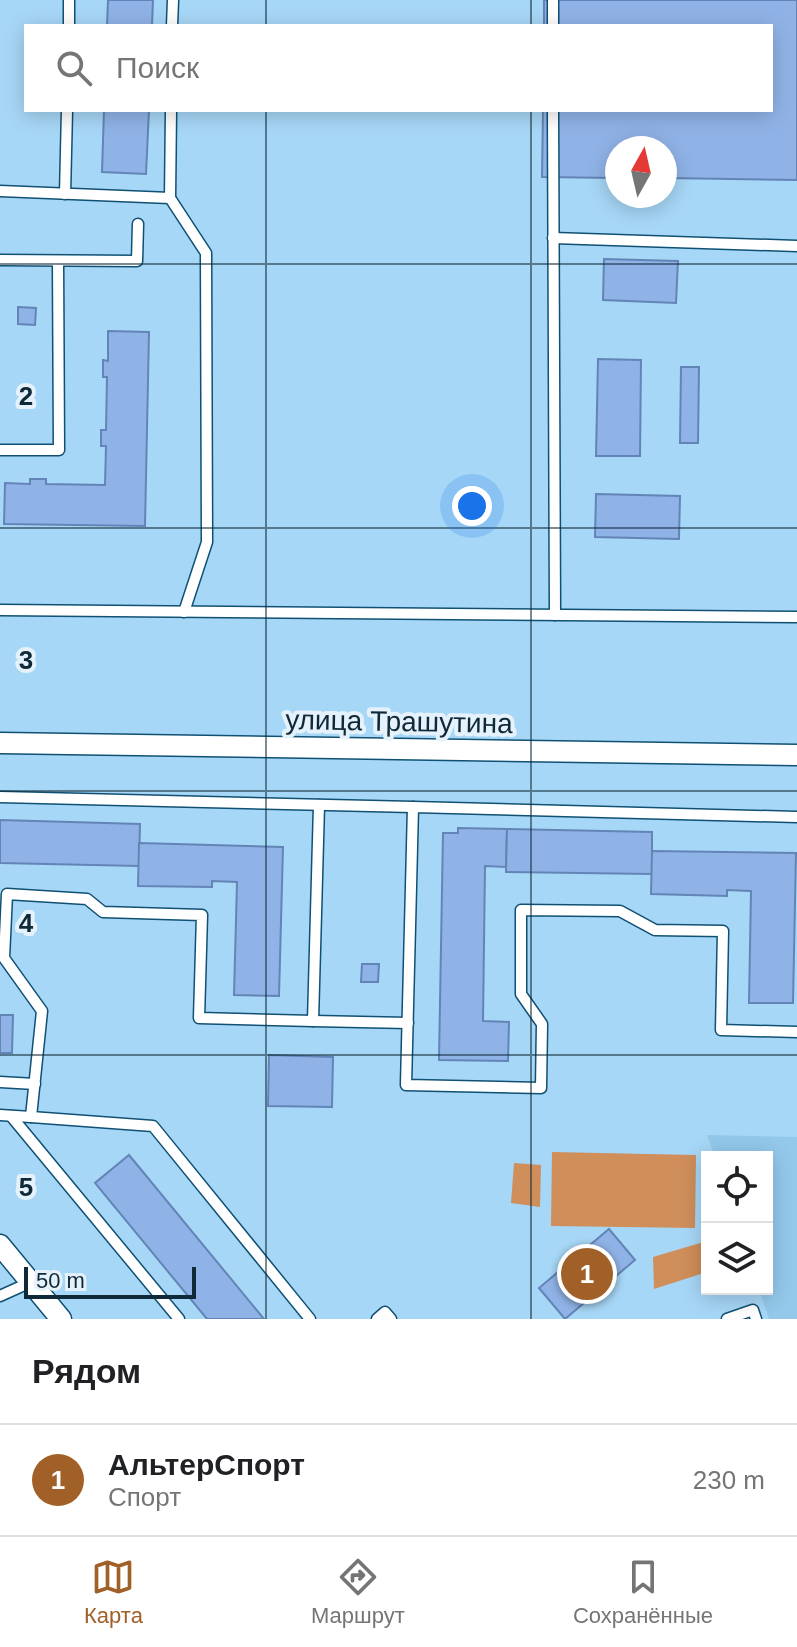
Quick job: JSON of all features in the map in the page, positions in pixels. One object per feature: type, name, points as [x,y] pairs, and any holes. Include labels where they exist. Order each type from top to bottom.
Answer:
[{"type":"street","name":"улица Трашутина","points":[[0,743],[797,755]]},
{"type":"street","points":[[0,1245],[61,1319]]},
{"type":"lane","points":[[69,0],[69,24]]},
{"type":"lane","points":[[172,24],[173,0]]},
{"type":"lane","points":[[553,0],[553,24]]},
{"type":"lane","points":[[65,194],[67,112]]},
{"type":"lane","points":[[171,112],[170,198],[206,253],[207,542],[184,612]]},
{"type":"lane","points":[[553,112],[555,615]]},
{"type":"lane","points":[[0,191],[170,198]]},
{"type":"lane","points":[[0,260],[137,261],[138,224]]},
{"type":"lane","points":[[553,238],[797,246]]},
{"type":"lane","points":[[0,450],[59,450],[58,261]]},
{"type":"lane","points":[[0,610],[797,617]]},
{"type":"lane","points":[[0,797],[797,817]]},
{"type":"lane","points":[[313,1021],[319,805]]},
{"type":"lane","points":[[413,807],[406,1085],[541,1088],[542,1024],[521,994],[521,910],[620,911],[655,930],[723,931],[721,1030],[797,1032]]},
{"type":"lane","points":[[31,1117],[42,1011],[4,958],[7,894],[87,899],[103,912],[202,915],[199,1018],[408,1023]]},
{"type":"lane","points":[[0,1082],[35,1084]]},
{"type":"lane","points":[[5,1116],[153,1126],[310,1319]]},
{"type":"lane","points":[[5,1116],[179,1319]]},
{"type":"lane","points":[[0,1296],[31,1282]]},
{"type":"lane","points":[[727,1319],[753,1310],[756,1319]]},
{"type":"lane","points":[[377,1319],[385,1312],[391,1319]]},
{"type":"shaded area","points":[[707,1135],[797,1137],[797,1319],[769,1319],[761,1295],[773,1295],[773,1151],[713,1151]]},
{"type":"shaded area","points":[[552,1152],[696,1155],[695,1228],[551,1226]]},
{"type":"shaded area","points":[[514,1163],[541,1165],[540,1207],[511,1203]]},
{"type":"shaded area","points":[[701,1243],[701,1274],[654,1289],[653,1257]]},
{"type":"building","points":[[108,0],[153,0],[152,24],[107,24]]},
{"type":"building","points":[[544,0],[797,0],[797,180],[677,178],[677,136],[605,136],[605,178],[542,177],[543,112],[773,112],[773,24],[544,24]]},
{"type":"building","points":[[104,112],[149,112],[146,174],[102,172]]},
{"type":"building","points":[[604,259],[678,261],[676,303],[603,300]]},
{"type":"building","points":[[18,307],[36,308],[35,325],[18,324]]},
{"type":"building","points":[[108,331],[149,332],[145,526],[4,524],[5,483],[30,484],[30,479],[46,479],[46,484],[105,485],[106,446],[101,446],[101,430],[106,430],[107,377],[103,377],[103,360],[108,361]]},
{"type":"building","points":[[598,359],[641,360],[640,456],[596,456]]},
{"type":"building","points":[[681,367],[699,367],[698,443],[680,443]]},
{"type":"building","points":[[596,494],[680,496],[679,539],[595,537]]},
{"type":"building","points":[[0,820],[140,824],[139,866],[0,863]]},
{"type":"building","points":[[458,828],[507,829],[506,867],[485,866],[483,1021],[509,1022],[508,1061],[439,1060],[443,833],[458,833]]},
{"type":"building","points":[[507,829],[652,832],[652,874],[506,872]]},
{"type":"building","points":[[139,843],[283,847],[279,996],[234,995],[237,882],[212,881],[212,887],[138,886]]},
{"type":"building","points":[[652,851],[796,853],[793,1003],[749,1003],[751,891],[727,890],[727,896],[651,894]]},
{"type":"building","points":[[362,964],[379,964],[378,982],[361,982]]},
{"type":"building","points":[[0,1015],[13,1015],[12,1053],[0,1053]]},
{"type":"building","points":[[269,1055],[333,1057],[332,1107],[268,1106]]},
{"type":"building","points":[[129,1155],[264,1319],[207,1319],[95,1183]]},
{"type":"building","points":[[609,1229],[635,1260],[565,1319],[539,1288]]},
{"type":"place","name":"АльтерСпорт","points":[[587,1274]]}]
